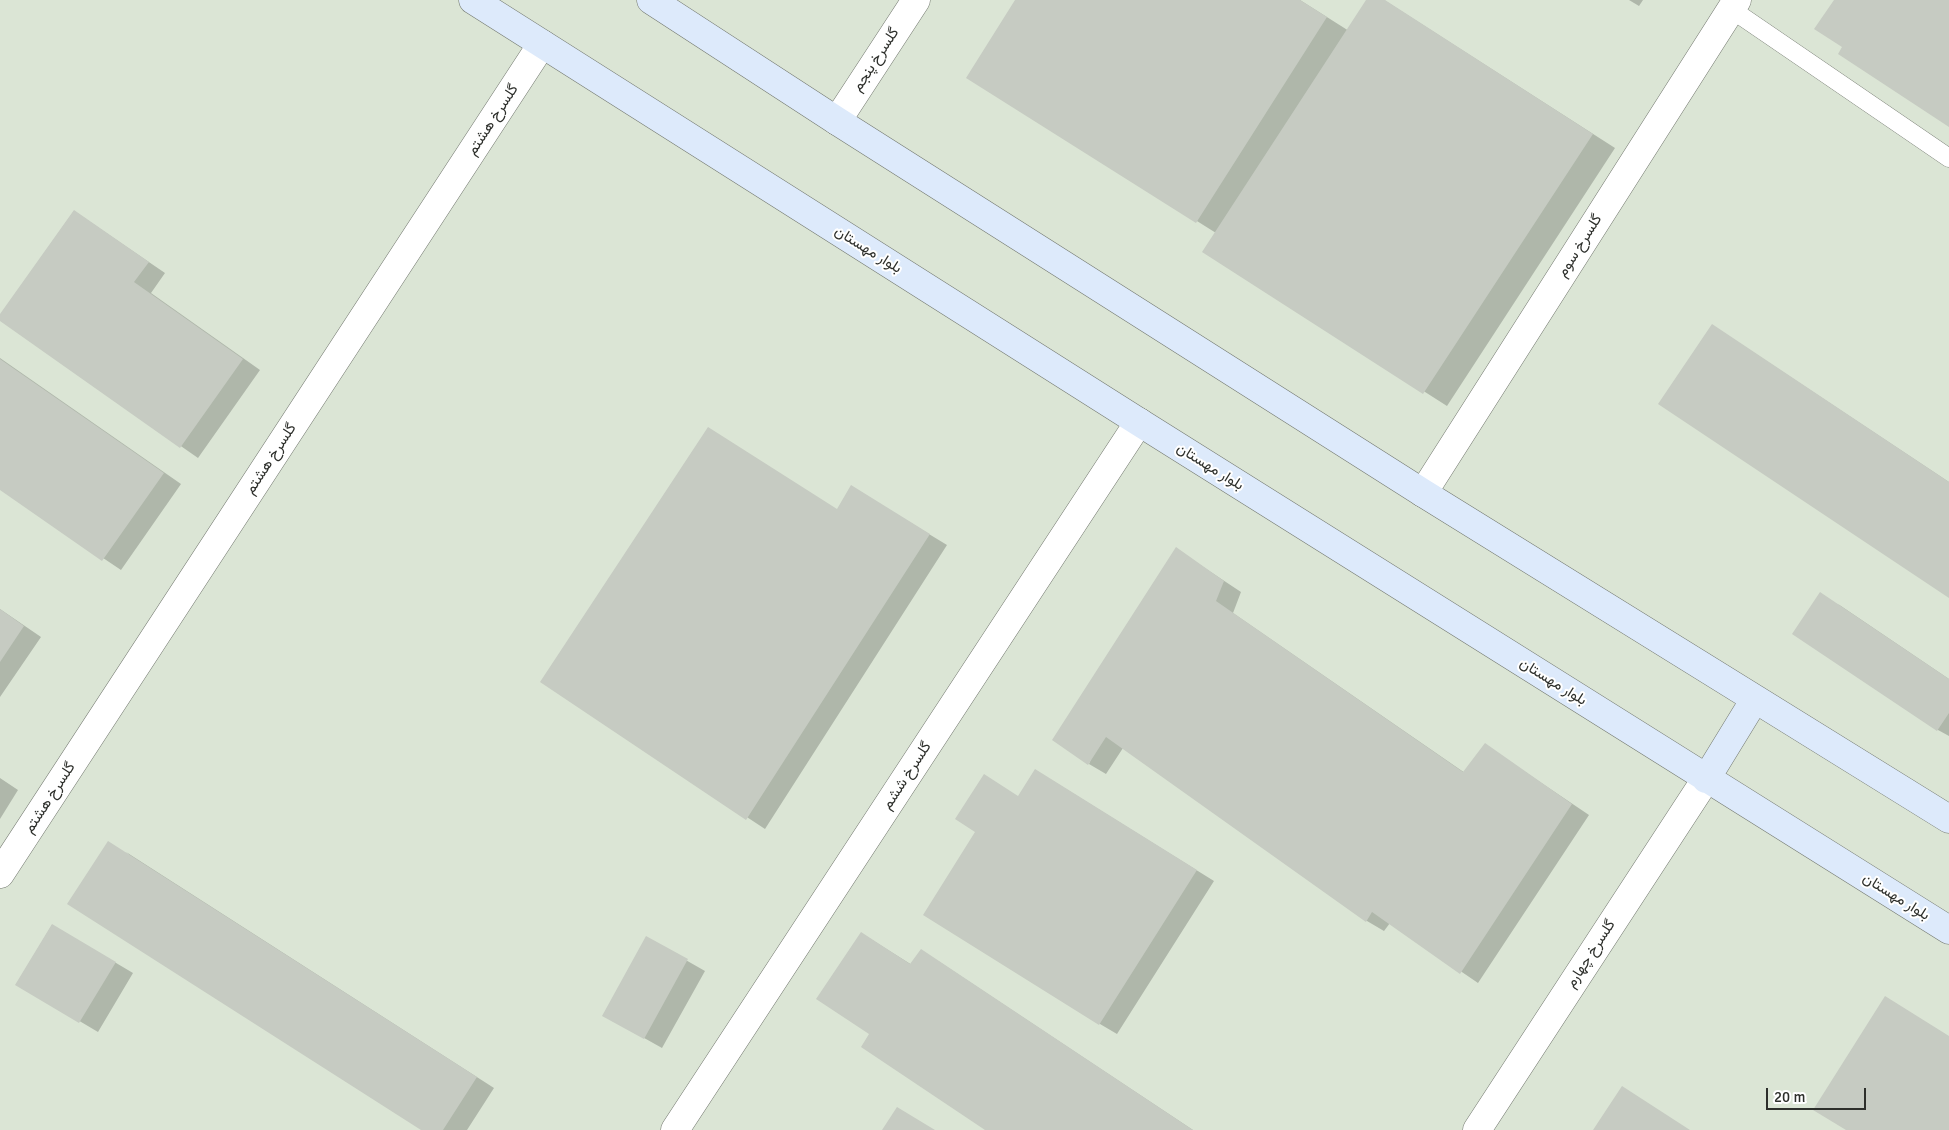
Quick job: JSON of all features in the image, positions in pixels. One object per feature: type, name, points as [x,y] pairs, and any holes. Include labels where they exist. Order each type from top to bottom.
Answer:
[{"type":"street","name":"بلوار مهستان","points":[[473,0],[1139,422],[1949,930]]},
{"type":"street","points":[[650,0],[837,121],[1424,493],[1949,819]]},
{"type":"street","name":"گلسرخ پنجم","points":[[837,121],[916,0]]},
{"type":"street","name":"گلسرخ سوم","points":[[1424,493],[1734,5]]},
{"type":"street","name":"گلسرخ هشتم","points":[[0,874],[542,44]]},
{"type":"street","name":"گلسرخ ششم","points":[[675,1130],[1139,422]]},
{"type":"street","points":[[1706,779],[1756,699]]},
{"type":"street","name":"گلسرخ چهارم","points":[[1477,1130],[1706,779]]},
{"type":"lane","points":[[1734,5],[1949,158]]},
{"type":"shaded area","points":[[0,0],[1949,0],[1949,1130],[0,1130]]},
{"type":"building","points":[[1015,0],[1300,0],[1327,17],[1196,223],[966,78]]},
{"type":"building","points":[[1366,0],[1385,0],[1593,134],[1423,394],[1202,252]]},
{"type":"building","points":[[1834,0],[1949,0],[1949,127],[1838,54],[1842,47],[1814,29]]},
{"type":"building","points":[[74,210],[149,262],[134,282],[243,359],[180,448],[0,321],[0,314]]},
{"type":"building","points":[[1712,324],[1949,482],[1949,598],[1658,404]]},
{"type":"building","points":[[0,359],[164,473],[102,561],[0,490]]},
{"type":"building","points":[[708,427],[837,509],[851,485],[930,534],[746,820],[540,682]]},
{"type":"building","points":[[1176,547],[1224,581],[1216,601],[1463,772],[1485,743],[1572,804],[1460,974],[1372,912],[1366,922],[1106,737],[1088,765],[1052,740]]},
{"type":"building","points":[[1820,592],[1949,679],[1949,713],[1937,731],[1792,634]]},
{"type":"building","points":[[0,609],[24,626],[0,662]]},
{"type":"building","points":[[1035,769],[1197,870],[1099,1025],[923,915],[975,832],[955,819],[984,774],[1018,796]]},
{"type":"building","points":[[108,841],[477,1077],[443,1130],[421,1130],[67,904]]},
{"type":"building","points":[[52,924],[116,962],[79,1023],[15,985]]},
{"type":"building","points":[[861,932],[910,964],[921,949],[1193,1130],[985,1130],[861,1047],[869,1034],[816,999]]},
{"type":"building","points":[[646,936],[688,959],[644,1039],[602,1016]]},
{"type":"building","points":[[1885,996],[1949,1036],[1949,1130],[1846,1130],[1813,1110]]},
{"type":"building","points":[[1622,1086],[1690,1130],[1593,1130]]},
{"type":"building","points":[[897,1107],[935,1130],[882,1130]]}]
